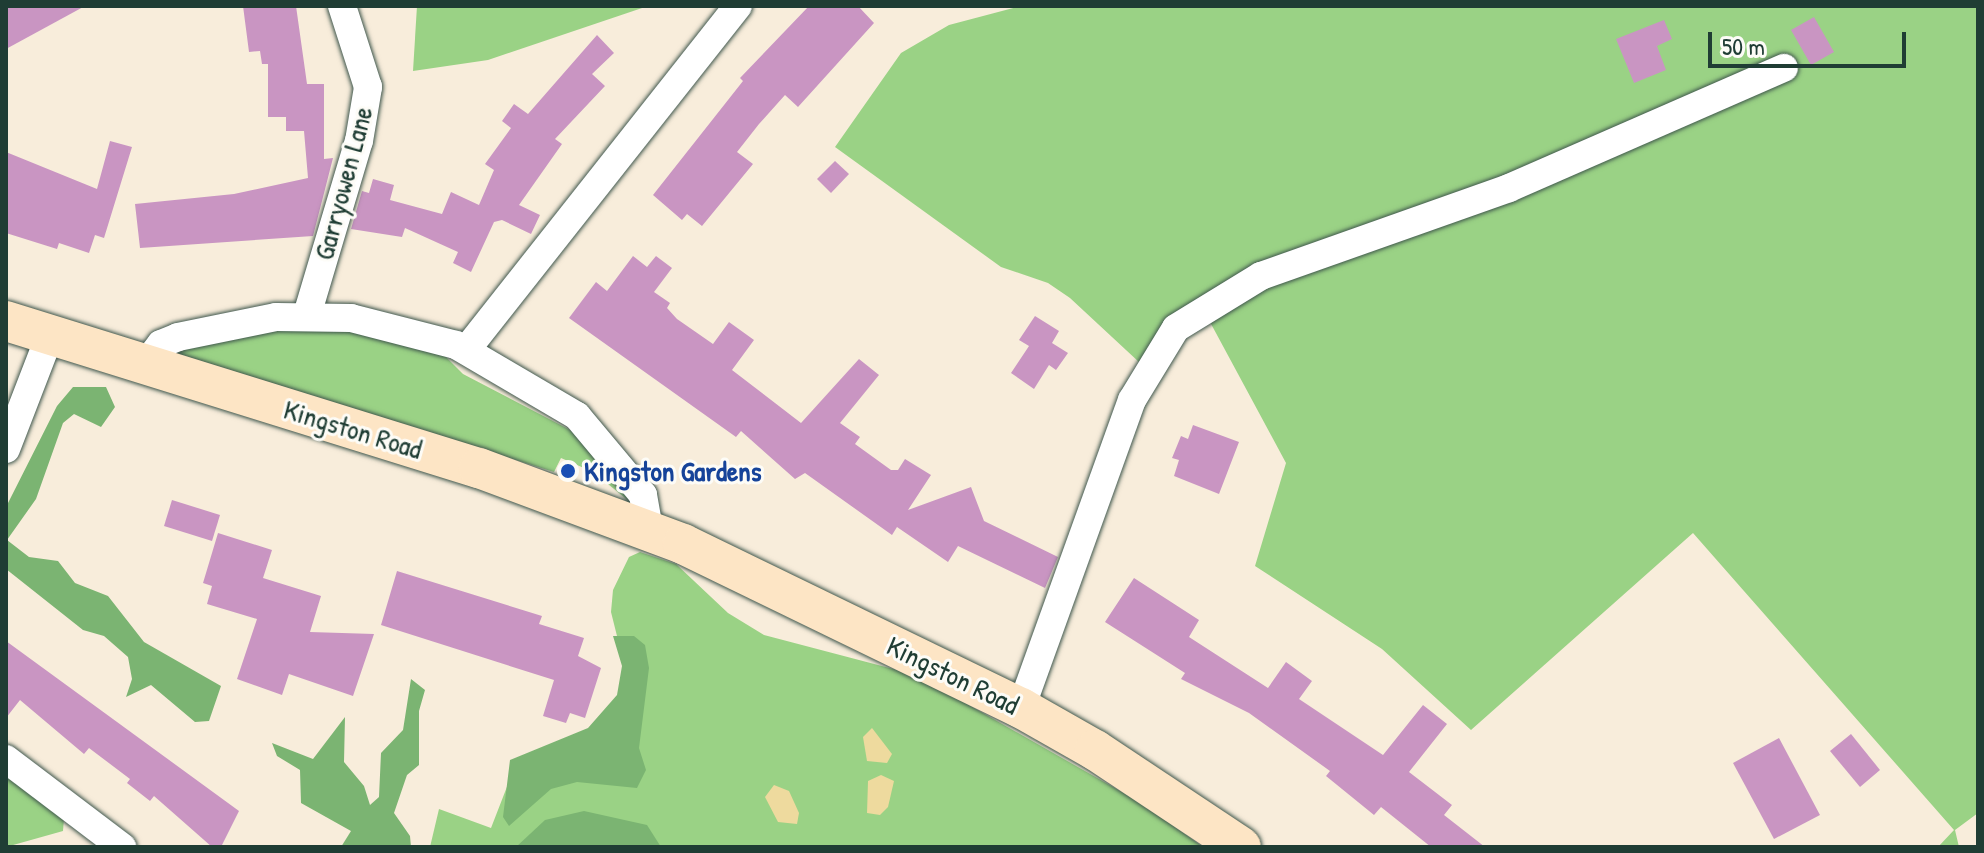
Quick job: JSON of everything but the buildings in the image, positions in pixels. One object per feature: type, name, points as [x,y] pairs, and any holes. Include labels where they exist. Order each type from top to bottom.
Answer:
[{"type":"main road","name":"Kingston Road","points":[[6,321],[479,468],[649,530],[1021,708],[1095,750],[1241,847]]},
{"type":"street","name":"Garryowen Lane","points":[[307,315],[359,141],[368,87],[342,6]]},
{"type":"street","points":[[467,349],[738,6]]},
{"type":"street","points":[[1021,708],[1132,400],[1176,328],[1261,276],[1509,188],[1784,68]]},
{"type":"street","points":[[145,365],[161,344],[178,337],[307,315],[386,325],[467,349],[577,416],[643,495],[649,530]]},
{"type":"street","points":[[6,449],[50,335]]},
{"type":"street","points":[[6,759],[117,844]]},
{"type":"street","points":[[82,847],[117,844]]},
{"type":"green space","points":[[417,6],[648,6],[488,60],[413,71]]},
{"type":"green space","points":[[1021,6],[1978,6],[1978,813],[1955,830],[1959,847],[1938,847],[1954,830],[1693,533],[1471,730],[1382,649],[1255,566],[1286,463],[1210,322],[1140,363],[1070,298],[1048,283],[1001,267],[835,147],[901,53],[949,25]]},
{"type":"green space","points":[[287,328],[335,328],[443,354],[463,374],[574,432],[623,487],[629,501],[593,472],[561,458],[554,472],[179,354],[180,348]]},
{"type":"green space","points":[[73,387],[106,387],[115,407],[101,427],[74,414],[63,423],[36,499],[7,540],[29,557],[58,561],[75,583],[108,596],[144,642],[221,686],[209,721],[195,722],[151,685],[126,697],[132,679],[128,657],[104,636],[83,630],[6,569],[6,507],[57,406]]},
{"type":"green space","points":[[640,552],[676,564],[728,613],[764,635],[916,675],[1143,804],[1203,847],[430,847],[439,809],[491,828],[517,761],[604,725],[628,680],[611,612],[613,590],[629,557]]},
{"type":"green space","points":[[613,636],[634,636],[645,645],[649,668],[639,748],[646,770],[637,788],[577,782],[551,789],[509,826],[503,817],[510,760],[588,728],[617,695],[622,666]]},
{"type":"green space","points":[[411,679],[425,690],[419,711],[419,765],[407,775],[394,813],[410,836],[411,847],[341,847],[351,831],[301,803],[300,770],[277,756],[272,743],[313,759],[345,717],[344,762],[364,786],[370,805],[379,797],[381,753],[403,730]]},
{"type":"green space","points":[[6,772],[64,818],[63,831],[6,847]]},
{"type":"green space","points":[[584,811],[647,825],[661,847],[516,847],[545,820]]},
{"type":"sand","points":[[872,728],[892,754],[887,763],[867,761],[863,737]]},
{"type":"sand","points":[[881,775],[894,781],[888,807],[880,815],[867,813],[868,781]]},
{"type":"sand","points":[[774,785],[789,791],[799,813],[797,824],[778,822],[765,797]]},
{"type":"place","name":"Kingston Gardens","points":[[568,471]]}]
